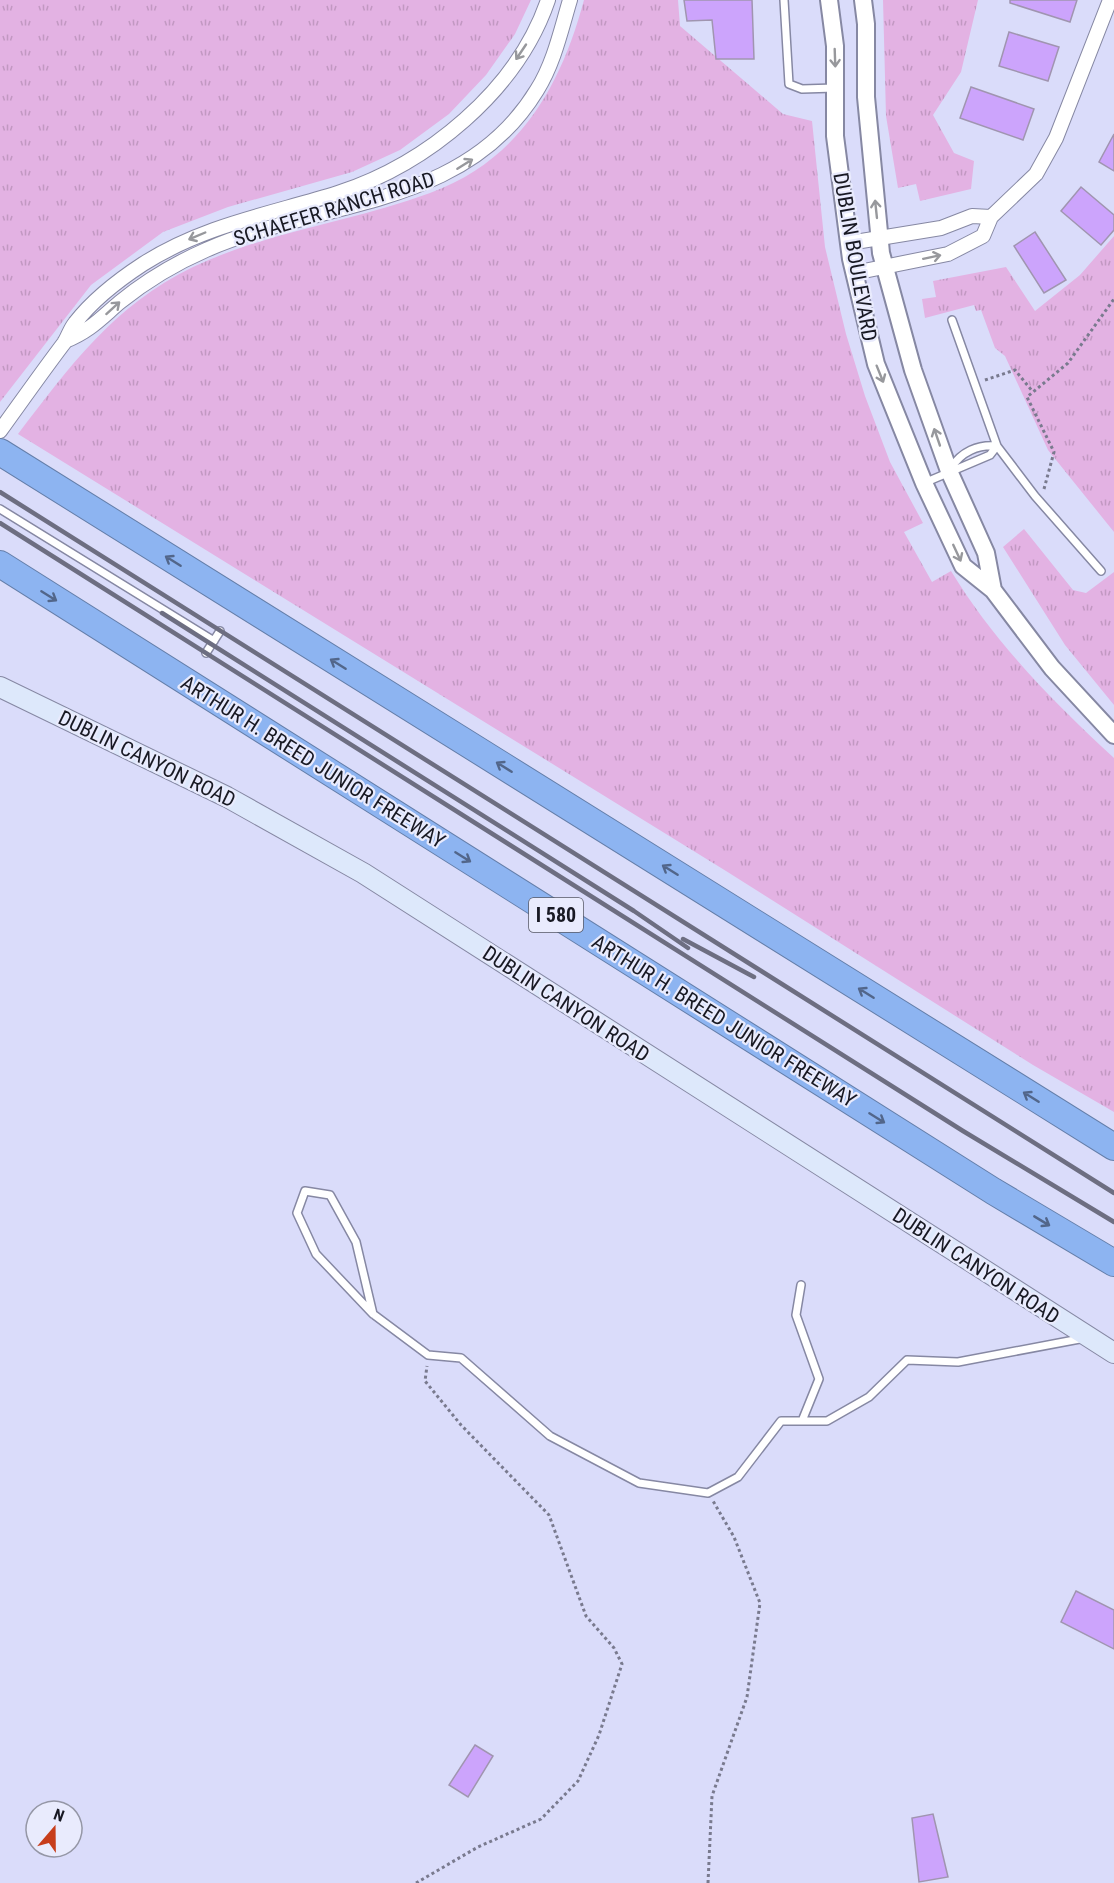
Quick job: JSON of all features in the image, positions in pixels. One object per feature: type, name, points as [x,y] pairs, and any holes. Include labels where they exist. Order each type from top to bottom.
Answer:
[{"type":"highway","points":[[0,452],[1114,1147]]},
{"type":"highway","name":"ARTHUR H. BREED JUNIOR FREEWAY","points":[[0,564],[962,1172],[1114,1263]]},
{"type":"main road","name":"DUBLIN CANYON ROAD","points":[[0,687],[227,797],[363,873],[1114,1353]]},
{"type":"street","name":"SCHAEFER RANCH ROAD","points":[[0,431],[65,341],[75,323],[109,290],[143,264],[190,238],[234,221],[367,182],[407,163],[466,121],[497,87],[527,43],[548,0]]},
{"type":"street","name":"SCHAEFER RANCH ROAD","points":[[65,341],[85,333],[121,301],[157,276],[206,250],[259,231],[397,193],[461,167],[487,149],[516,120],[538,88],[556,49],[570,0]]},
{"type":"street","name":"DUBLIN BOULEVARD","points":[[830,0],[836,87],[835,136],[854,273],[876,364],[924,483],[963,566],[993,590],[1052,668],[1114,735]]},
{"type":"street","name":"DUBLIN BOULEVARD","points":[[863,0],[866,24],[866,97],[884,267],[907,349],[949,471],[986,553],[993,590]]},
{"type":"street","points":[[854,273],[948,254],[983,236],[992,217],[1036,174],[1056,138],[1110,0]]},
{"type":"street","points":[[849,243],[941,228],[972,216],[992,217]]},
{"type":"lane","points":[[784,0],[789,84],[802,89],[836,87]]},
{"type":"lane","points":[[952,321],[997,446],[1041,503],[1101,571]]},
{"type":"lane","points":[[949,471],[958,457],[984,444],[997,446]]},
{"type":"lane","points":[[924,483],[949,471],[964,468],[990,455],[997,446]]},
{"type":"lane","points":[[0,509],[214,641]]},
{"type":"lane","points":[[206,654],[220,631]]},
{"type":"lane","points":[[373,1314],[356,1242],[341,1214],[330,1195],[305,1191],[297,1213],[316,1254],[373,1314],[428,1355],[461,1358],[550,1436],[639,1483],[708,1493],[738,1477],[781,1421],[827,1421],[869,1397],[907,1360],[958,1362],[1087,1337]]},
{"type":"lane","points":[[801,1285],[796,1314],[819,1379],[802,1421]]},
{"type":"path","points":[[1041,503],[1054,452],[1027,397],[1068,363],[1114,299]]},
{"type":"path","points":[[974,383],[1015,370],[1033,392]]},
{"type":"path","points":[[416,1883],[478,1847],[542,1819],[578,1781],[599,1735],[622,1664],[614,1648],[586,1616],[549,1515],[461,1425],[425,1381],[428,1355]]},
{"type":"path","points":[[708,1493],[735,1537],[760,1603],[747,1697],[712,1796],[708,1883]]},
{"type":"green space","points":[[0,0],[531,0],[515,34],[486,75],[449,114],[400,150],[352,172],[228,207],[163,232],[91,285],[0,402]]},
{"type":"green space","points":[[584,0],[678,0],[680,26],[783,114],[812,121],[825,247],[846,334],[865,396],[890,462],[923,523],[904,532],[932,582],[951,571],[986,623],[1026,670],[1114,758],[1114,1112],[1033,1065],[726,871],[18,434],[95,340],[139,300],[165,283],[193,267],[251,244],[371,212],[430,193],[461,179],[488,161],[512,141],[532,117],[549,90],[563,62]]},
{"type":"green space","points":[[883,0],[978,0],[961,72],[933,115],[954,153],[974,161],[971,189],[920,201],[916,184],[898,188],[886,116]]},
{"type":"green space","points":[[1114,236],[1114,532],[1048,450],[1005,356],[995,348],[981,310],[976,311],[974,305],[925,318],[922,299],[936,297],[933,281],[1006,267],[1035,311],[1080,275]]},
{"type":"green space","points":[[1024,529],[1073,590],[1086,593],[1114,572],[1114,705],[1065,645],[1003,547]]},
{"type":"building","points":[[684,0],[752,0],[754,59],[716,59],[712,20],[687,21]]},
{"type":"building","points":[[1010,0],[1077,0],[1070,22],[1010,3]]},
{"type":"building","points":[[1009,32],[1059,47],[1048,81],[999,66]]},
{"type":"building","points":[[971,87],[1034,109],[1023,140],[960,118]]},
{"type":"building","points":[[1114,134],[1114,171],[1099,162]]},
{"type":"building","points":[[1081,187],[1114,215],[1114,230],[1101,245],[1061,211]]},
{"type":"building","points":[[1035,232],[1066,280],[1044,293],[1014,246]]},
{"type":"building","points":[[1076,1591],[1114,1610],[1114,1649],[1061,1622]]},
{"type":"building","points":[[475,1745],[493,1756],[468,1797],[449,1785]]},
{"type":"building","points":[[933,1814],[948,1877],[919,1882],[912,1818]]},
{"type":"railway","points":[[0,492],[1114,1193]]},
{"type":"railway","points":[[0,523],[963,1131],[1114,1222]]},
{"type":"railway","points":[[162,613],[634,911],[688,948]]},
{"type":"railway","points":[[683,939],[754,977]]}]
